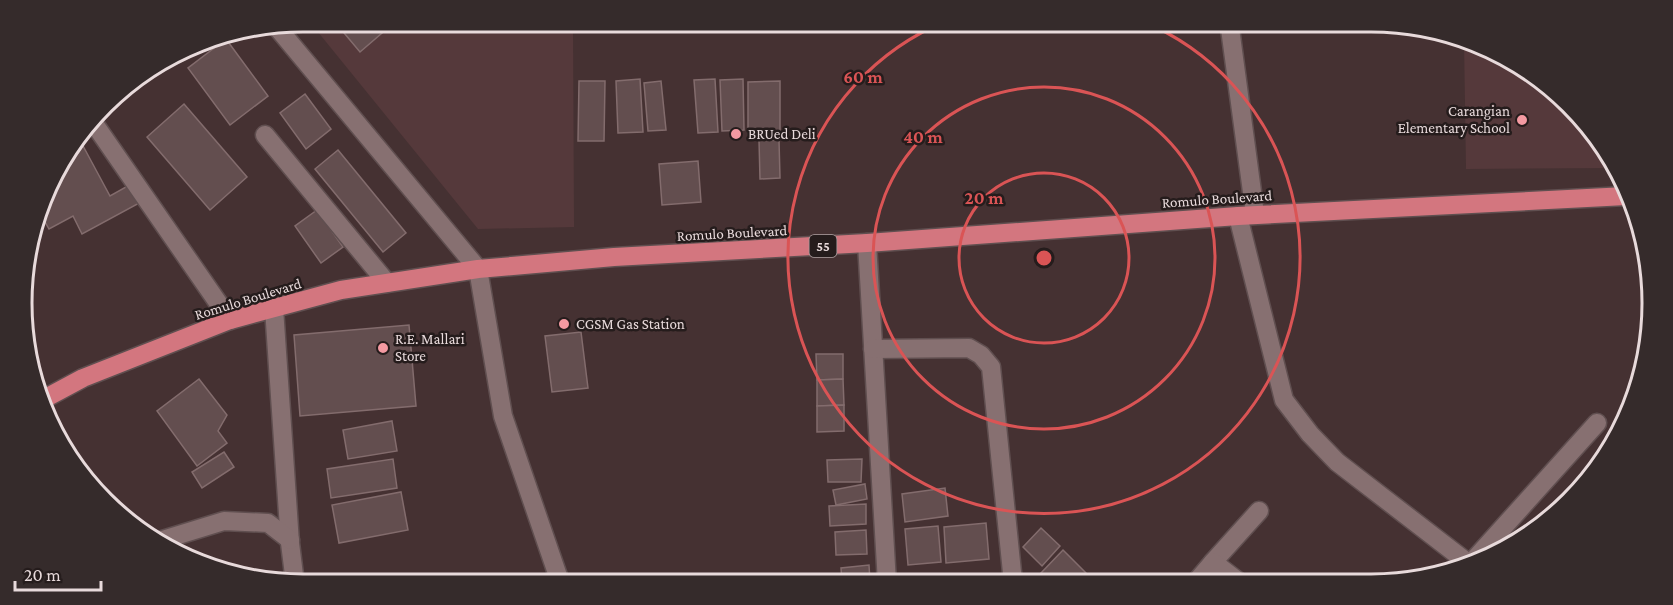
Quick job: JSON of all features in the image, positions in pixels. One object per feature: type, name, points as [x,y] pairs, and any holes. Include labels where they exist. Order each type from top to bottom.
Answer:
[{"type":"highway","name":"Romulo Boulevard","points":[[48,397],[83,378],[230,320],[341,290],[478,269],[626,256],[867,243],[1246,215],[1620,196]]},
{"type":"street","points":[[281,32],[478,269],[503,416],[557,574]]},
{"type":"street","points":[[1229,32],[1246,215],[1284,400],[1310,434],[1337,462],[1463,557]]},
{"type":"street","points":[[97,127],[230,320]]},
{"type":"street","points":[[265,135],[387,283]]},
{"type":"street","points":[[867,243],[886,574]]},
{"type":"street","points":[[274,308],[294,574]]},
{"type":"street","points":[[873,349],[969,348],[981,355],[991,367],[1011,574]]},
{"type":"street","points":[[1482,549],[1597,423]]},
{"type":"street","points":[[1203,574],[1259,511]]},
{"type":"street","points":[[169,538],[224,521],[268,523],[290,540]]},
{"type":"street","points":[[1213,562],[1229,574]]},
{"type":"shaded area","points":[[318,32],[573,32],[574,227],[478,229]]},
{"type":"shaded area","name":"Carangian Elementary School","points":[[1464,48],[1506,68],[1549,99],[1574,124],[1606,168],[1466,169]]},
{"type":"building","points":[[343,32],[383,32],[360,52]]},
{"type":"building","points":[[228,42],[268,96],[230,125],[188,68],[218,45]]},
{"type":"building","points":[[640,79],[643,132],[618,133],[616,81]]},
{"type":"building","points":[[715,79],[718,132],[698,133],[694,80]]},
{"type":"building","points":[[743,79],[744,130],[722,131],[720,80]]},
{"type":"building","points":[[579,81],[605,81],[604,141],[578,141]]},
{"type":"building","points":[[661,81],[666,130],[648,131],[644,83]]},
{"type":"building","points":[[780,81],[780,135],[748,135],[748,82]]},
{"type":"building","points":[[305,94],[331,129],[306,149],[280,113]]},
{"type":"building","points":[[184,104],[247,177],[210,210],[147,137]]},
{"type":"building","points":[[759,140],[779,140],[780,178],[760,179]]},
{"type":"building","points":[[83,145],[110,196],[133,183],[143,201],[82,234],[73,216],[49,229],[44,221],[52,199],[68,167]]},
{"type":"building","points":[[338,150],[406,233],[383,252],[315,169]]},
{"type":"building","points":[[698,161],[701,202],[662,205],[659,164]]},
{"type":"building","points":[[317,210],[343,247],[321,263],[295,226]]},
{"type":"building","points":[[409,325],[416,406],[300,416],[294,335]]},
{"type":"building","points":[[581,332],[588,388],[552,392],[545,336]]},
{"type":"building","points":[[816,354],[843,354],[843,379],[817,380]]},
{"type":"building","points":[[199,379],[227,415],[218,431],[227,443],[197,466],[157,411]]},
{"type":"building","points":[[843,379],[844,405],[817,406],[817,380]]},
{"type":"building","points":[[844,405],[844,431],[817,432],[817,406]]},
{"type":"building","points":[[392,421],[397,451],[348,459],[343,430]]},
{"type":"building","points":[[224,452],[234,467],[202,488],[192,472]]},
{"type":"building","points":[[393,459],[397,488],[331,498],[327,469]]},
{"type":"building","points":[[862,459],[861,482],[828,482],[827,460]]},
{"type":"building","points":[[865,484],[867,499],[836,505],[833,490]]},
{"type":"building","points":[[945,488],[948,516],[905,522],[902,494]]},
{"type":"building","points":[[401,492],[408,530],[339,543],[332,505]]},
{"type":"building","points":[[866,504],[866,524],[830,526],[829,506]]},
{"type":"building","points":[[986,523],[989,559],[946,563],[944,527]]},
{"type":"building","points":[[938,526],[941,562],[908,565],[905,529]]},
{"type":"building","points":[[1041,528],[1060,546],[1042,566],[1023,547]]},
{"type":"building","points":[[866,530],[867,554],[836,555],[835,532]]},
{"type":"building","points":[[1063,550],[1087,574],[1042,574]]},
{"type":"building","points":[[869,565],[870,574],[841,574],[841,568]]},
{"type":"place","name":"Carangian Elementary School","points":[[1522,120]]},
{"type":"place","name":"BRUed Deli","points":[[736,134]]},
{"type":"place","name":"CGSM Gas Station","points":[[564,324]]},
{"type":"place","name":"R.E. Mallari Store","points":[[383,348]]}]
